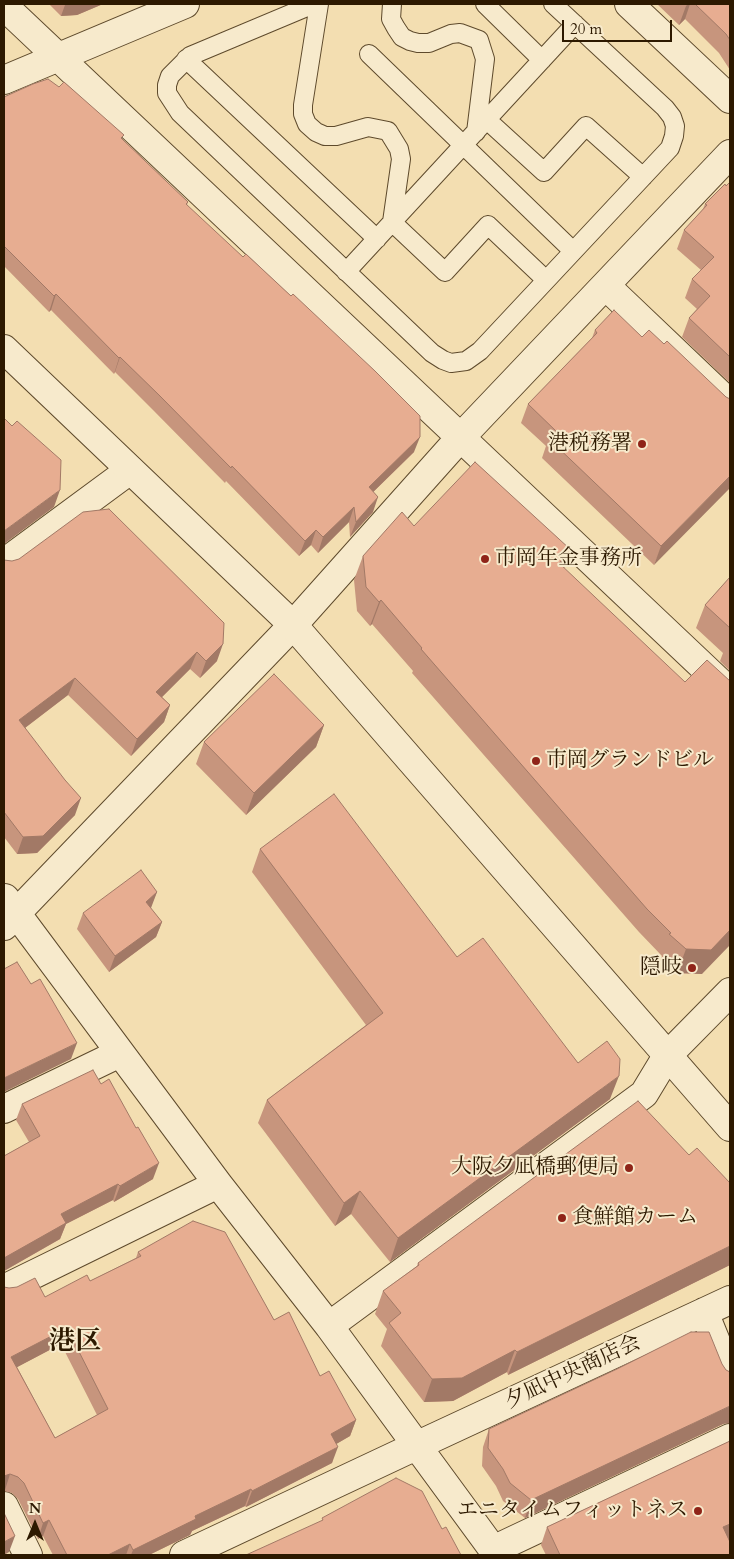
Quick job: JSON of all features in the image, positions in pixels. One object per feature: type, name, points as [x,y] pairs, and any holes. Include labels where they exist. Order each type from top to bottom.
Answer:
[{"type":"street","points":[[4,80],[56,57],[148,11],[185,4]]},
{"type":"street","points":[[629,4],[730,99]]},
{"type":"street","points":[[4,6],[730,692]]},
{"type":"street","points":[[730,154],[460,438],[293,625],[8,912],[120,1053],[218,1184],[329,1326],[495,1553],[730,1438]]},
{"type":"street","points":[[606,286],[730,404]]},
{"type":"street","points":[[4,349],[293,625],[730,1127]]},
{"type":"street","points":[[4,563],[130,470]]},
{"type":"street","points":[[329,1326],[644,1094],[667,1056],[730,992]]},
{"type":"street","points":[[4,1109],[120,1053]]},
{"type":"street","points":[[4,1289],[218,1184]]},
{"type":"street","name":"夕凪中央商店会","points":[[184,1555],[730,1300]]},
{"type":"street","points":[[704,1312],[730,1376]]},
{"type":"street","points":[[4,1506],[28,1555]]},
{"type":"lane","points":[[314,4],[200,51],[186,59],[170,76],[167,85],[170,100],[180,113],[432,354],[451,363],[466,361],[480,351],[670,148],[674,136],[675,126],[665,108],[553,4]]},
{"type":"lane","points":[[319,4],[303,114],[307,124],[316,132],[325,136],[347,134],[368,126],[388,131],[399,149],[401,159],[392,222]]},
{"type":"lane","points":[[392,4],[391,18],[402,37],[410,41],[429,43],[451,34],[460,33],[479,40],[485,59],[481,126]]},
{"type":"lane","points":[[485,4],[542,60]]},
{"type":"lane","points":[[346,272],[575,24]]},
{"type":"lane","points":[[368,54],[573,251]]},
{"type":"lane","points":[[186,59],[376,239]]},
{"type":"lane","points":[[481,126],[544,172],[586,126],[643,177]]},
{"type":"lane","points":[[392,222],[445,272],[488,226],[546,280]]},
{"type":"building","points":[[695,4],[730,4],[730,40],[726,34]]},
{"type":"building","points":[[48,79],[59,87],[64,82],[124,135],[121,138],[188,202],[186,204],[243,257],[246,254],[291,296],[293,294],[420,416],[420,437],[369,487],[378,497],[356,522],[354,507],[323,537],[316,530],[305,541],[232,466],[231,468],[56,294],[54,296],[4,246],[4,97]]},
{"type":"building","points":[[730,182],[730,357],[689,318],[710,296],[692,279],[714,257],[684,230],[707,205],[705,204],[725,184],[726,186]]},
{"type":"building","name":"港税務署","points":[[614,310],[642,337],[649,330],[664,344],[667,341],[730,399],[730,476],[661,546],[549,439],[556,431],[528,404],[597,333],[595,330]]},
{"type":"building","points":[[4,418],[12,426],[17,421],[61,460],[60,490],[4,531]]},
{"type":"building","points":[[475,462],[571,550],[559,563],[685,682],[707,660],[730,681],[730,930],[711,950],[686,949],[669,934],[671,933],[647,909],[421,649],[381,600],[379,602],[366,587],[363,556],[402,512],[414,526]]},
{"type":"building","points":[[109,509],[224,623],[223,644],[206,661],[197,652],[156,692],[170,705],[137,739],[75,678],[19,720],[81,798],[43,836],[23,837],[4,812],[4,560],[12,561],[19,559],[83,512]]},
{"type":"building","points":[[730,577],[730,628],[705,605]]},
{"type":"building","points":[[274,674],[324,725],[254,793],[204,742]]},
{"type":"building","points":[[334,794],[457,957],[483,938],[578,1063],[607,1041],[620,1059],[619,1076],[398,1238],[360,1191],[344,1203],[267,1100],[383,1013],[260,849]]},
{"type":"building","points":[[141,870],[157,892],[146,902],[162,922],[115,956],[83,913]]},
{"type":"building","points":[[17,962],[31,984],[40,979],[77,1043],[4,1078],[4,969]]},
{"type":"building","points":[[93,1070],[101,1084],[109,1079],[136,1128],[138,1127],[159,1163],[120,1186],[118,1184],[61,1214],[66,1223],[4,1258],[4,1156],[40,1136],[22,1104]]},
{"type":"building","points":[[638,1101],[689,1155],[697,1148],[730,1183],[730,1246],[517,1352],[515,1350],[462,1378],[432,1379],[389,1323],[401,1313],[383,1291],[419,1265],[418,1263]]},
{"type":"building","points":[[193,1221],[225,1232],[274,1320],[289,1312],[320,1376],[329,1371],[356,1420],[331,1434],[338,1447],[252,1491],[251,1489],[195,1516],[196,1519],[133,1550],[130,1544],[108,1555],[67,1555],[49,1520],[43,1523],[24,1483],[18,1477],[10,1474],[4,1476],[4,1287],[17,1287],[35,1278],[45,1297],[87,1275],[90,1281],[141,1256],[138,1252]],"holes":[[[67,1328],[108,1409],[55,1438],[11,1357]]]},
{"type":"building","points":[[691,1332],[709,1332],[722,1364],[730,1372],[730,1406],[531,1500],[510,1483],[503,1469],[488,1448],[489,1429]]},
{"type":"building","points":[[730,1441],[730,1524],[723,1527],[730,1542],[730,1555],[560,1555],[547,1527]]},
{"type":"building","points":[[396,1478],[422,1491],[442,1529],[446,1527],[461,1555],[246,1555],[323,1520],[322,1518]]},
{"type":"building","points":[[4,1513],[15,1536],[4,1542]]},
{"type":"place","name":"港税務署","points":[[642,444]]},
{"type":"place","name":"市岡年金事務所","points":[[485,559]]},
{"type":"place","name":"市岡グランドビル","points":[[536,761]]},
{"type":"place","name":"隠岐","points":[[692,968]]},
{"type":"place","name":"大阪夕凪橋郵便局","points":[[629,1168]]},
{"type":"place","name":"食鮮館カーム","points":[[562,1218]]},
{"type":"place","name":"エニタイムフィットネス","points":[[698,1511]]},
{"type":"district","name":"港区","points":[[75,1343]]}]
